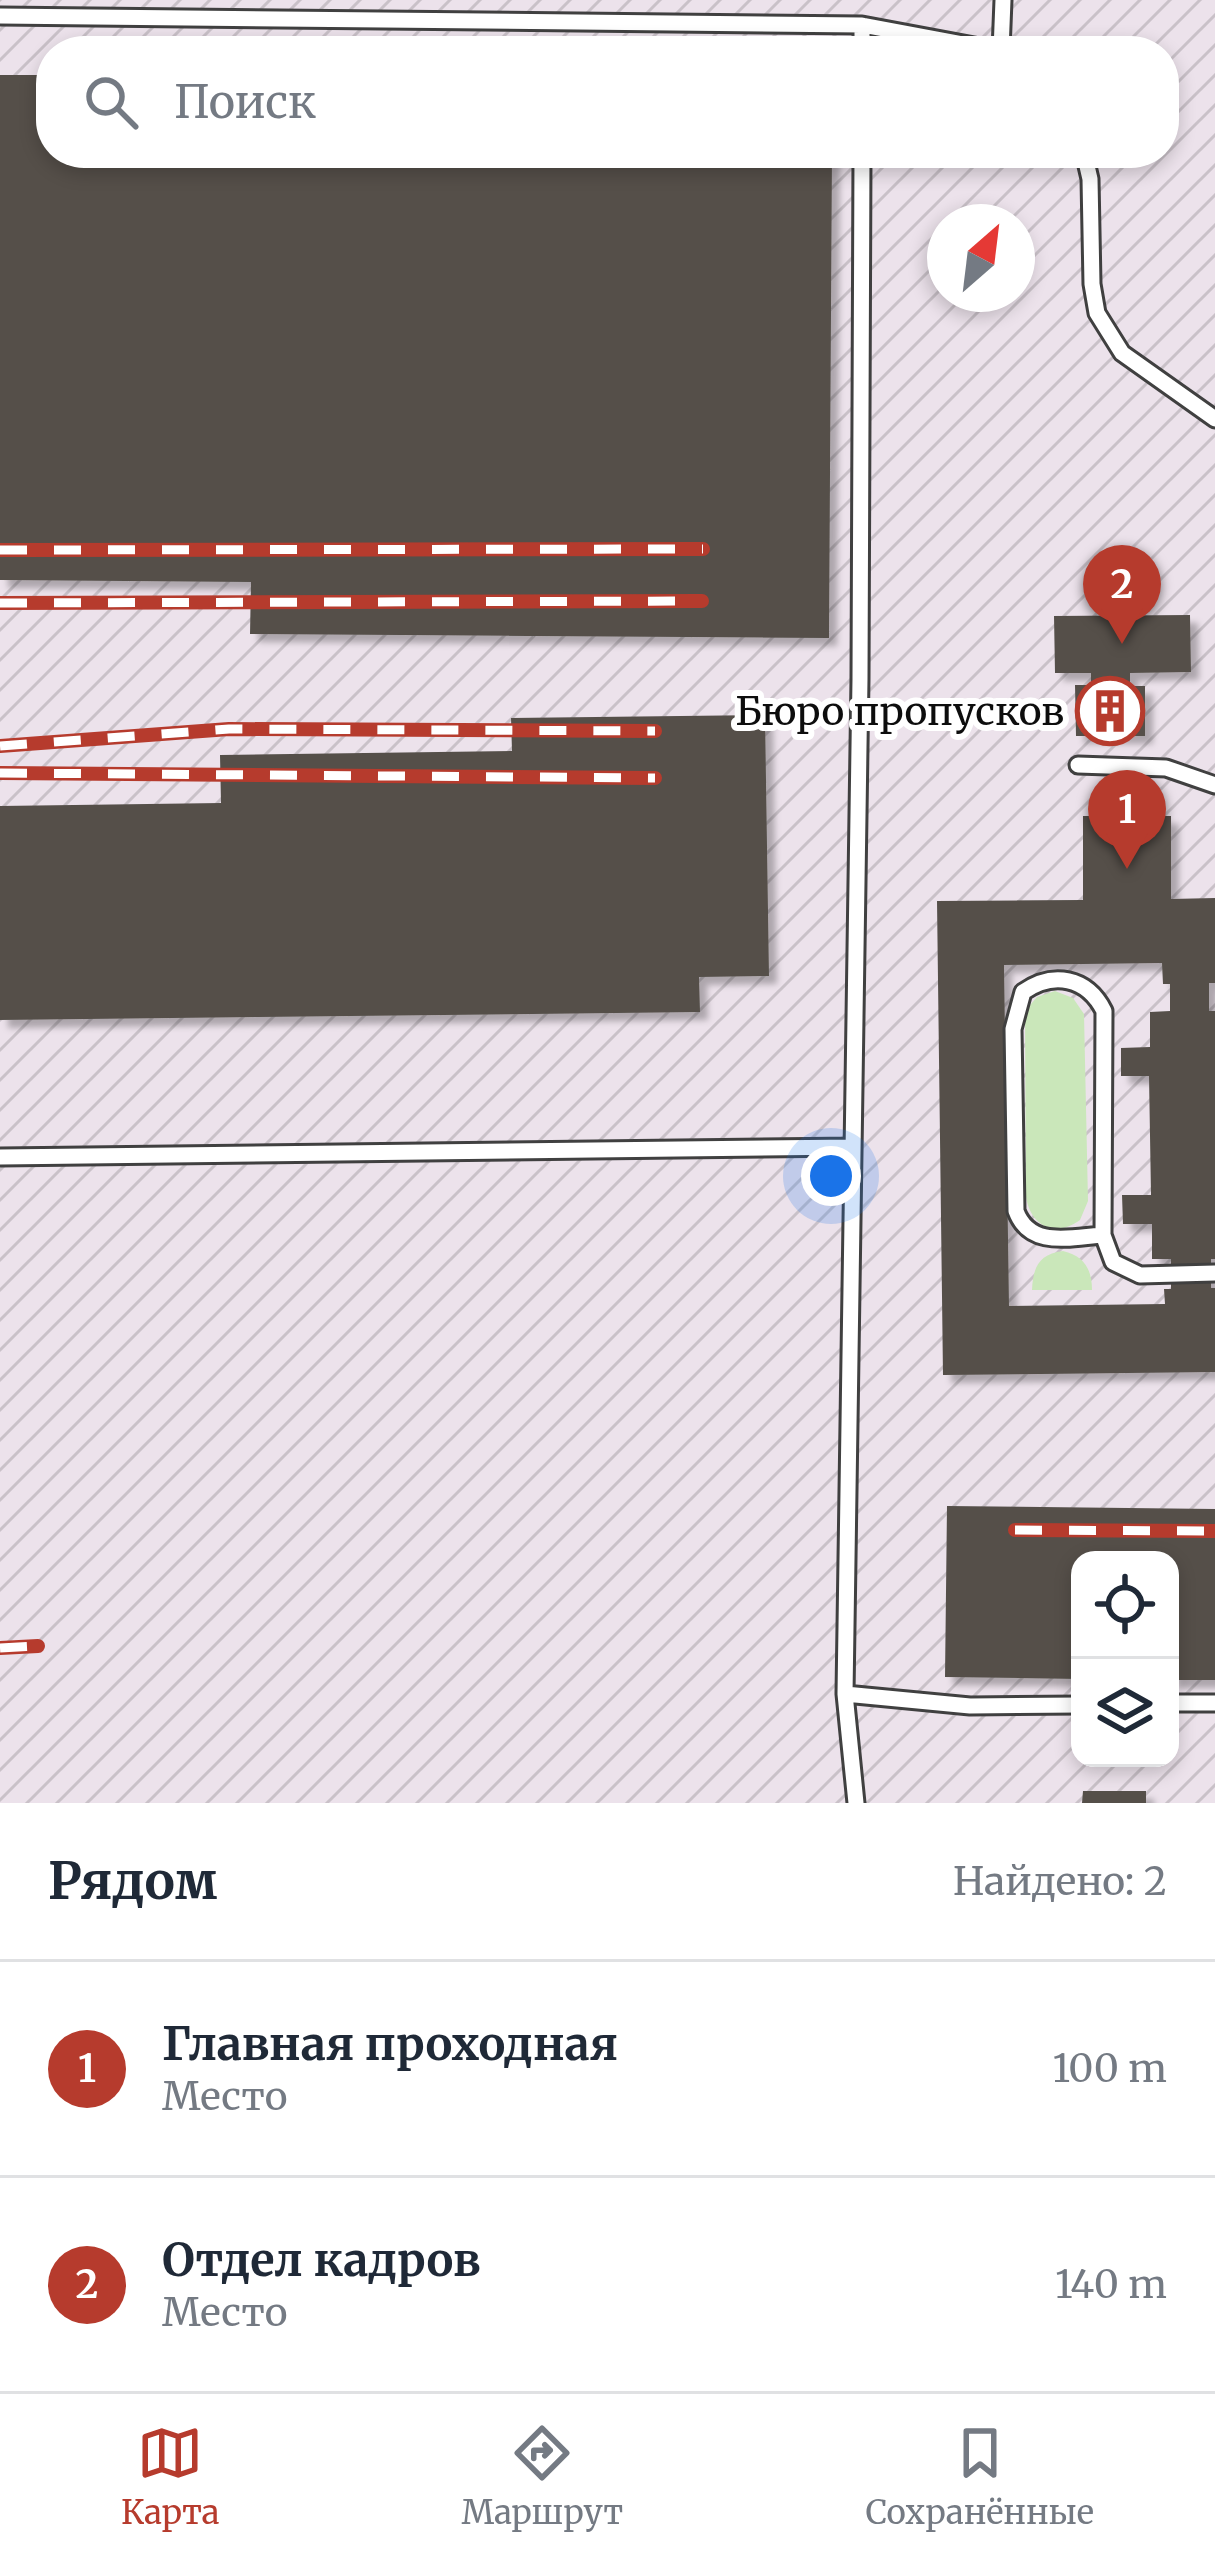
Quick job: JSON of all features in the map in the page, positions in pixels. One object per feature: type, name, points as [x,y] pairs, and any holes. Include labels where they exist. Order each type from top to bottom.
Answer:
[{"type":"lane","points":[[1002,36],[1003,0]]},
{"type":"lane","points":[[0,16],[862,26],[918,36]]},
{"type":"lane","points":[[862,26],[862,36]]},
{"type":"lane","points":[[856,1803],[844,1694],[862,168]]},
{"type":"lane","points":[[1087,168],[1097,313],[1132,362],[1215,419]]},
{"type":"lane","points":[[1078,765],[1166,768],[1215,785]]},
{"type":"lane","points":[[1103,1234],[1052,1239],[1033,1235],[1022,1227],[1016,1211],[1013,1029],[1023,992],[1039,981],[1072,980],[1088,989],[1104,1011],[1103,1234],[1113,1262],[1140,1275],[1215,1273]]},
{"type":"lane","points":[[0,1157],[853,1147]]},
{"type":"lane","points":[[844,1694],[970,1706],[1071,1705]]},
{"type":"lane","points":[[1179,1703],[1215,1703]]},
{"type":"shaded area","points":[[0,0],[1215,0],[1215,1803],[0,1803]]},
{"type":"green space","points":[[1055,991],[1073,998],[1084,1014],[1088,1201],[1080,1220],[1054,1229],[1033,1216],[1026,1197],[1025,1011],[1037,997]]},
{"type":"green space","points":[[1063,1251],[1085,1264],[1092,1290],[1032,1290],[1039,1263]]},
{"type":"building","points":[[0,75],[36,75],[36,168],[832,168],[829,638],[250,634],[251,582],[0,580]]},
{"type":"building","points":[[1190,615],[1191,672],[1130,673],[1130,686],[1145,686],[1145,736],[1076,736],[1075,685],[1091,685],[1091,673],[1055,673],[1054,616]]},
{"type":"building","points":[[765,715],[769,976],[699,977],[700,1012],[0,1020],[0,806],[221,803],[220,755],[512,751],[511,718]]},
{"type":"building","points":[[1083,816],[1171,816],[1171,899],[1215,898],[1215,983],[1209,983],[1209,1011],[1215,1011],[1211,1288],[1215,1288],[1215,1372],[943,1375],[937,901],[1083,900]],"holes":[[[1162,963],[1163,984],[1170,984],[1170,1011],[1150,1012],[1150,1047],[1121,1048],[1121,1076],[1149,1076],[1151,1195],[1122,1195],[1123,1224],[1152,1224],[1152,1259],[1171,1259],[1171,1289],[1164,1289],[1165,1304],[1009,1306],[1004,965]]]},
{"type":"building","points":[[947,1506],[1215,1509],[1215,1680],[1179,1680],[1179,1551],[1071,1551],[1071,1679],[945,1677]]},
{"type":"building","points":[[1083,1791],[1146,1791],[1146,1803],[1082,1803]]},
{"type":"railway","points":[[0,550],[703,549]]},
{"type":"railway","points":[[0,603],[702,601]]},
{"type":"railway","points":[[0,746],[229,729],[655,731]]},
{"type":"railway","points":[[0,773],[655,778]]},
{"type":"railway","points":[[1015,1530],[1215,1531]]},
{"type":"railway","points":[[0,1648],[38,1646]]},
{"type":"place","name":"Отдел кадров","points":[[1122,644]]},
{"type":"place","name":"Бюро пропусков","points":[[1110,711]]},
{"type":"place","name":"Главная проходная","points":[[1127,869]]}]
